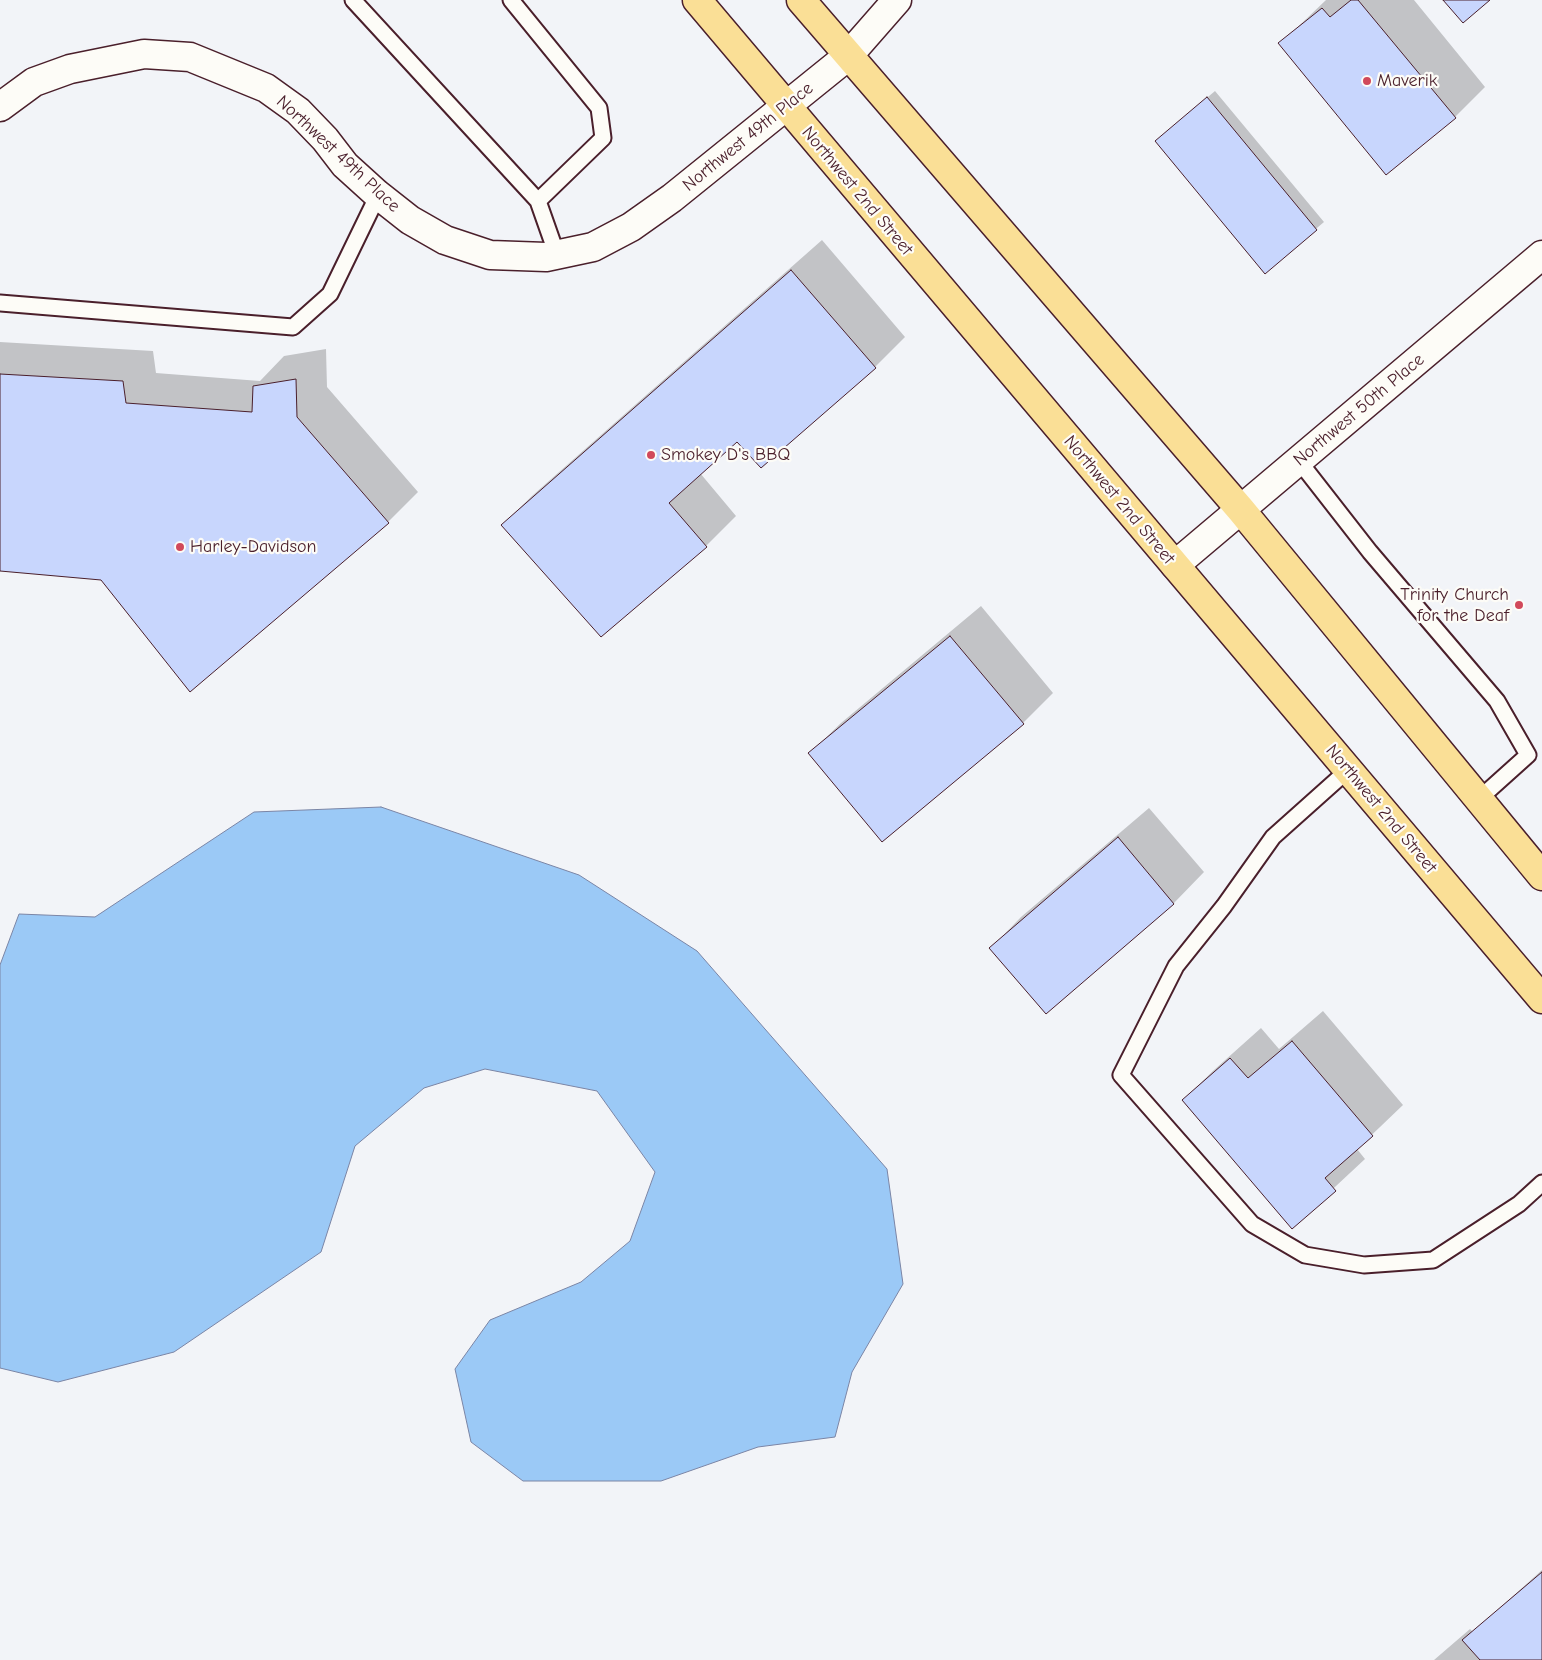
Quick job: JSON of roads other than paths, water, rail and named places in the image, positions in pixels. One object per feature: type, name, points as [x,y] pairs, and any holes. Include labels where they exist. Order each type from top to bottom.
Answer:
[{"type":"main road","name":"Northwest 2nd Street","points":[[697,0],[1542,999]]},
{"type":"main road","points":[[801,0],[1241,510],[1542,876]]},
{"type":"street","name":"Northwest 49th Place","points":[[0,107],[34,82],[70,69],[144,54],[190,57],[266,88],[298,111],[325,139],[345,165],[378,194],[410,220],[445,240],[490,255],[557,255],[593,247],[631,227],[786,107],[848,56],[896,0]]},
{"type":"street","name":"Northwest 50th Place","points":[[1175,565],[1542,255]]},
{"type":"lane","points":[[353,0],[538,201],[557,255]]},
{"type":"lane","points":[[511,0],[600,108],[603,138],[538,201]]},
{"type":"lane","points":[[0,303],[293,327],[330,294],[378,194]]},
{"type":"lane","points":[[1299,461],[1370,552],[1497,701],[1528,755],[1479,799]]},
{"type":"lane","points":[[1348,770],[1273,837],[1224,906],[1176,966],[1121,1075],[1252,1224],[1305,1255],[1364,1265],[1433,1260],[1519,1204],[1542,1183]]},
{"type":"water","points":[[381,807],[579,875],[697,951],[887,1169],[903,1284],[852,1372],[835,1437],[758,1447],[661,1481],[523,1481],[471,1442],[455,1369],[490,1320],[581,1282],[630,1241],[655,1172],[597,1091],[485,1069],[424,1088],[355,1146],[321,1252],[174,1352],[58,1382],[0,1368],[0,965],[19,914],[95,917],[254,812]]},
{"type":"place","name":"Maverik","points":[[1367,81]]},
{"type":"place","name":"Smokey D's BBQ","points":[[651,455]]},
{"type":"place","name":"Harley-Davidson","points":[[180,547]]},
{"type":"place","name":"Trinity Church for the Deaf","points":[[1519,605]]}]
